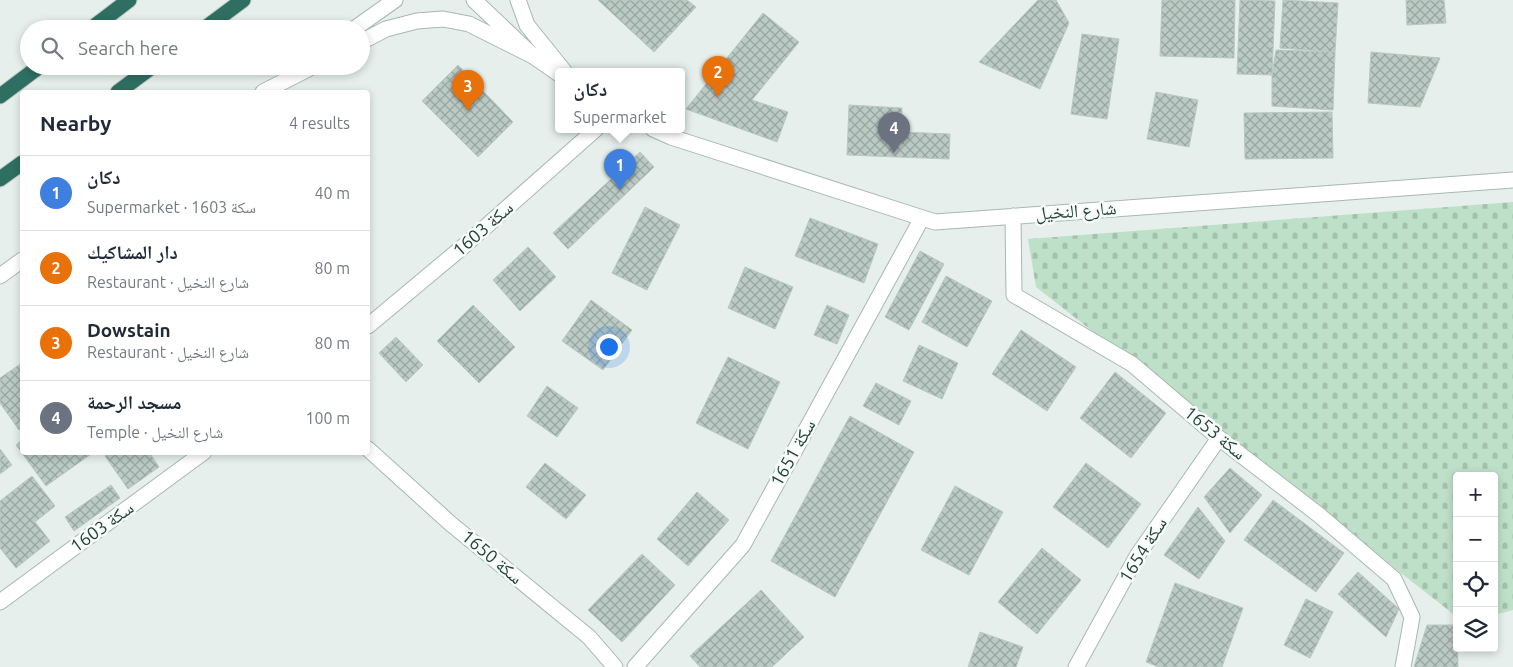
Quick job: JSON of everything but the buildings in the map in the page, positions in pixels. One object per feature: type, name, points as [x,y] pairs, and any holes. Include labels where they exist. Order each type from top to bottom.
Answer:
[{"type":"highway","points":[[103,20],[129,0]]},
{"type":"highway","points":[[216,20],[243,0]]},
{"type":"highway","points":[[0,96],[28,75]]},
{"type":"highway","points":[[121,90],[141,75]]},
{"type":"highway","points":[[0,179],[20,164]]},
{"type":"street","points":[[367,20],[395,0]]},
{"type":"street","points":[[474,0],[533,56]]},
{"type":"street","points":[[518,0],[527,25],[562,68]]},
{"type":"street","points":[[370,37],[386,29],[417,21],[443,19],[469,24],[533,56],[555,71]]},
{"type":"street","points":[[265,90],[287,75]]},
{"type":"street","points":[[266,90],[296,75]]},
{"type":"street","name":"سكة 1603","points":[[370,324],[465,245],[591,133]]},
{"type":"street","name":"شارع النخيل","points":[[662,133],[935,222],[1513,180]]},
{"type":"street","name":"سكة 1653","points":[[1013,216],[1014,295],[1132,364],[1219,438],[1319,514],[1394,580],[1412,617],[1404,667]]},
{"type":"street","name":"سكة 1651","points":[[634,667],[743,545],[922,218]]},
{"type":"street","points":[[0,276],[20,261]]},
{"type":"street","name":"سكة 1654","points":[[1076,667],[1137,556],[1219,438]]},
{"type":"street","name":"سكة 1650","points":[[370,451],[452,524],[590,637],[615,667]]},
{"type":"street","name":"سكة 1603","points":[[0,602],[200,455]]},
{"type":"green space","points":[[1513,202],[1513,610],[1498,614],[1498,472],[1453,472],[1453,614],[1036,287],[1028,239]]},
{"type":"place","name":"دار المشاكيك","points":[[718,97]]},
{"type":"place","name":"Dowstain","points":[[468,111]]},
{"type":"place","name":"مسجد الرحمة","points":[[894,153]]},
{"type":"place","name":"دكان","points":[[620,190]]}]
